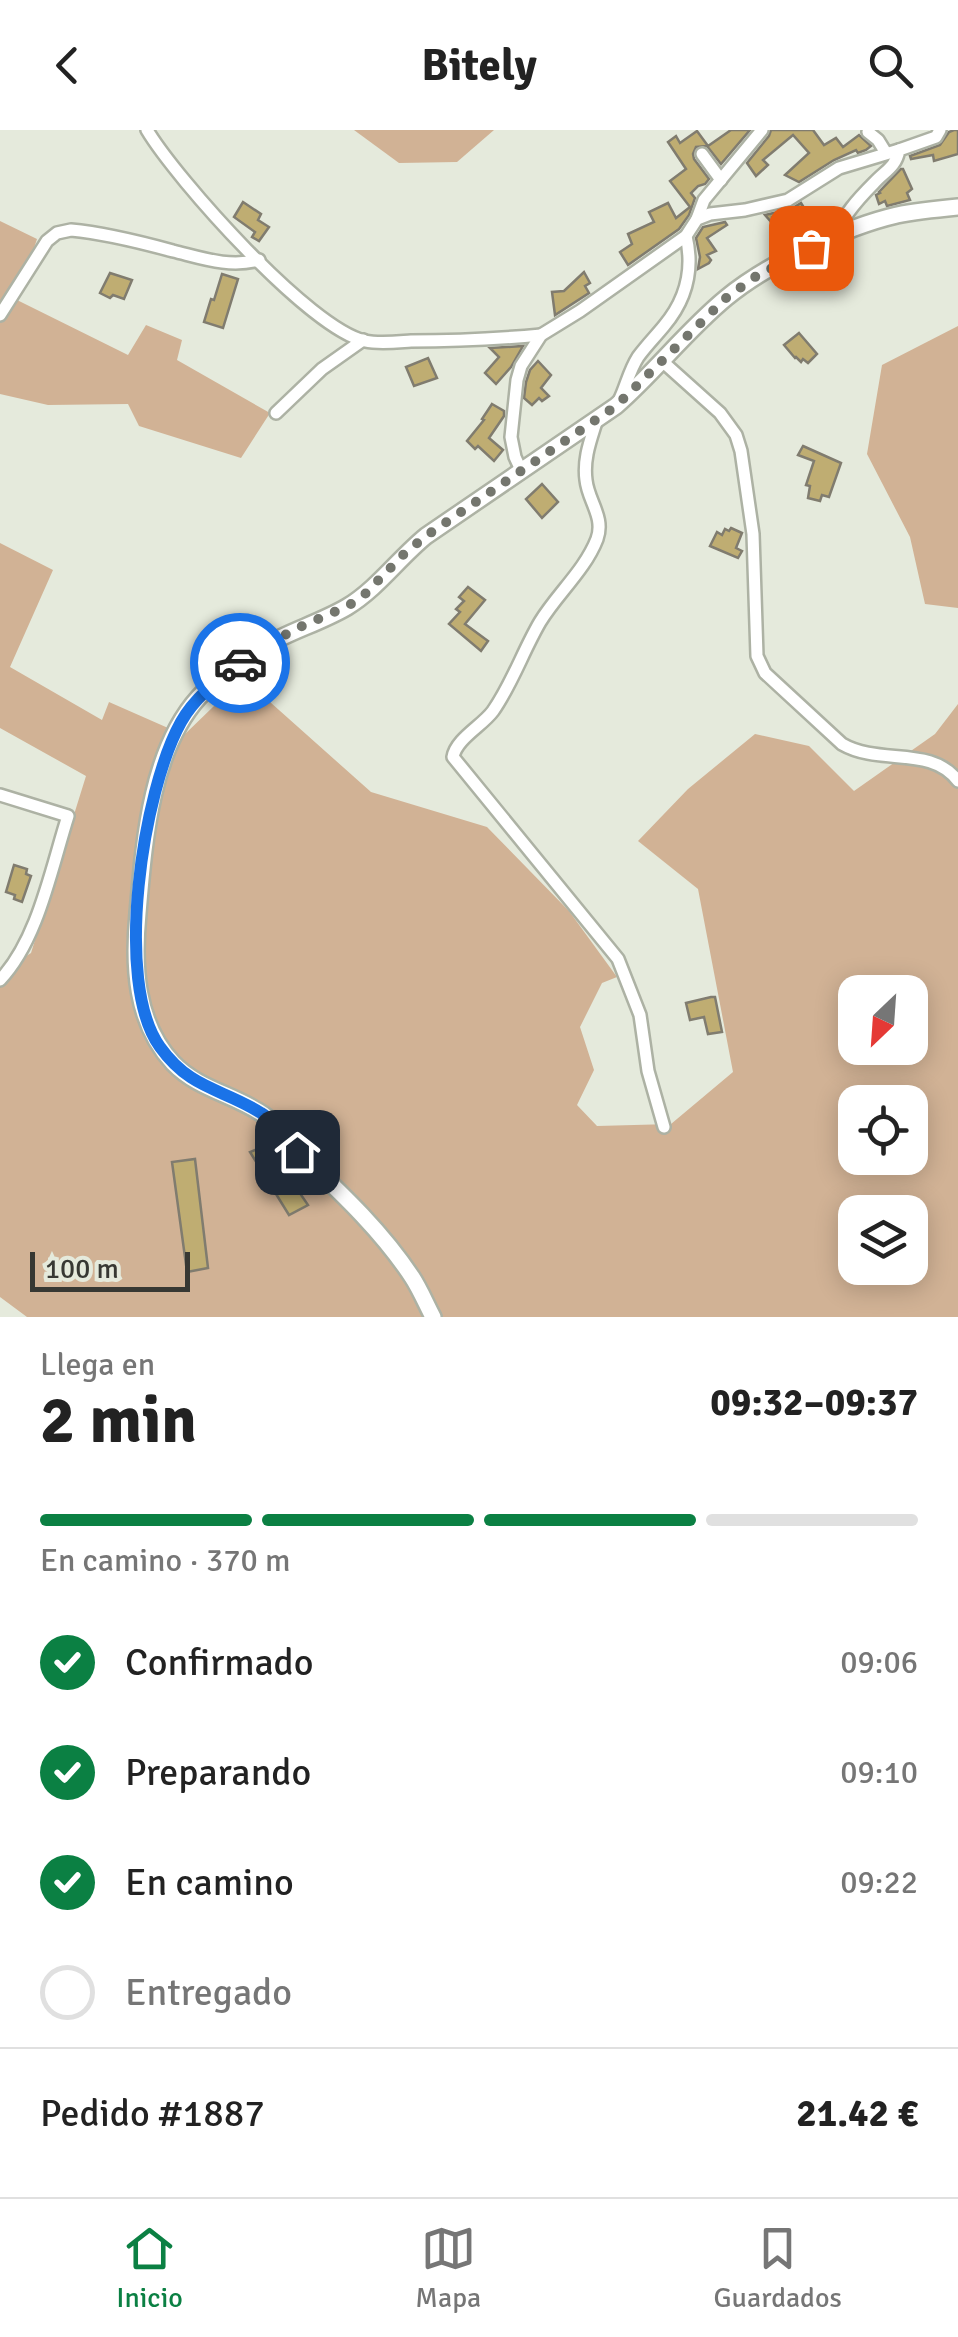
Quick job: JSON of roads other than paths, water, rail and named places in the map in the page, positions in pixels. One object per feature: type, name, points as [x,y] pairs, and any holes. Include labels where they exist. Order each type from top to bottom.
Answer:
[{"type":"street","points":[[147,130],[182,179],[259,260],[332,325],[363,340],[446,341],[541,335]]},
{"type":"street","points":[[522,470],[511,437],[517,380],[521,366],[541,335],[686,236],[704,200],[762,130]]},
{"type":"street","points":[[697,219],[788,200],[839,168],[893,152],[918,136],[936,137],[940,130]]},
{"type":"street","points":[[835,238],[872,184],[896,162],[893,152],[868,132]]},
{"type":"street","points":[[702,154],[721,180]]},
{"type":"street","points":[[433,1317],[413,1278],[342,1192],[297,1152],[263,1114],[211,1091],[184,1072],[159,1046],[146,1022],[138,988],[135,943],[142,858],[153,798],[172,740],[199,698],[218,680],[276,640],[348,606],[426,536],[616,406],[726,298],[755,277],[788,258],[893,216],[958,207]]},
{"type":"street","points":[[0,316],[47,241],[57,233],[71,230],[225,264],[259,260]]},
{"type":"street","points":[[616,406],[640,354],[670,319],[683,296],[690,262],[686,236]]},
{"type":"street","points":[[276,413],[322,369],[363,340]]},
{"type":"street","points":[[662,361],[720,413],[736,434],[754,547],[756,646],[765,673],[842,744],[856,752],[937,763],[958,782]]},
{"type":"street","points":[[597,419],[585,463],[588,491],[600,524],[597,538],[543,617],[496,707],[454,749],[453,757],[618,959],[640,1015],[648,1071],[664,1126]]},
{"type":"street","points":[[0,795],[68,816],[29,938],[15,965],[0,980]]}]
